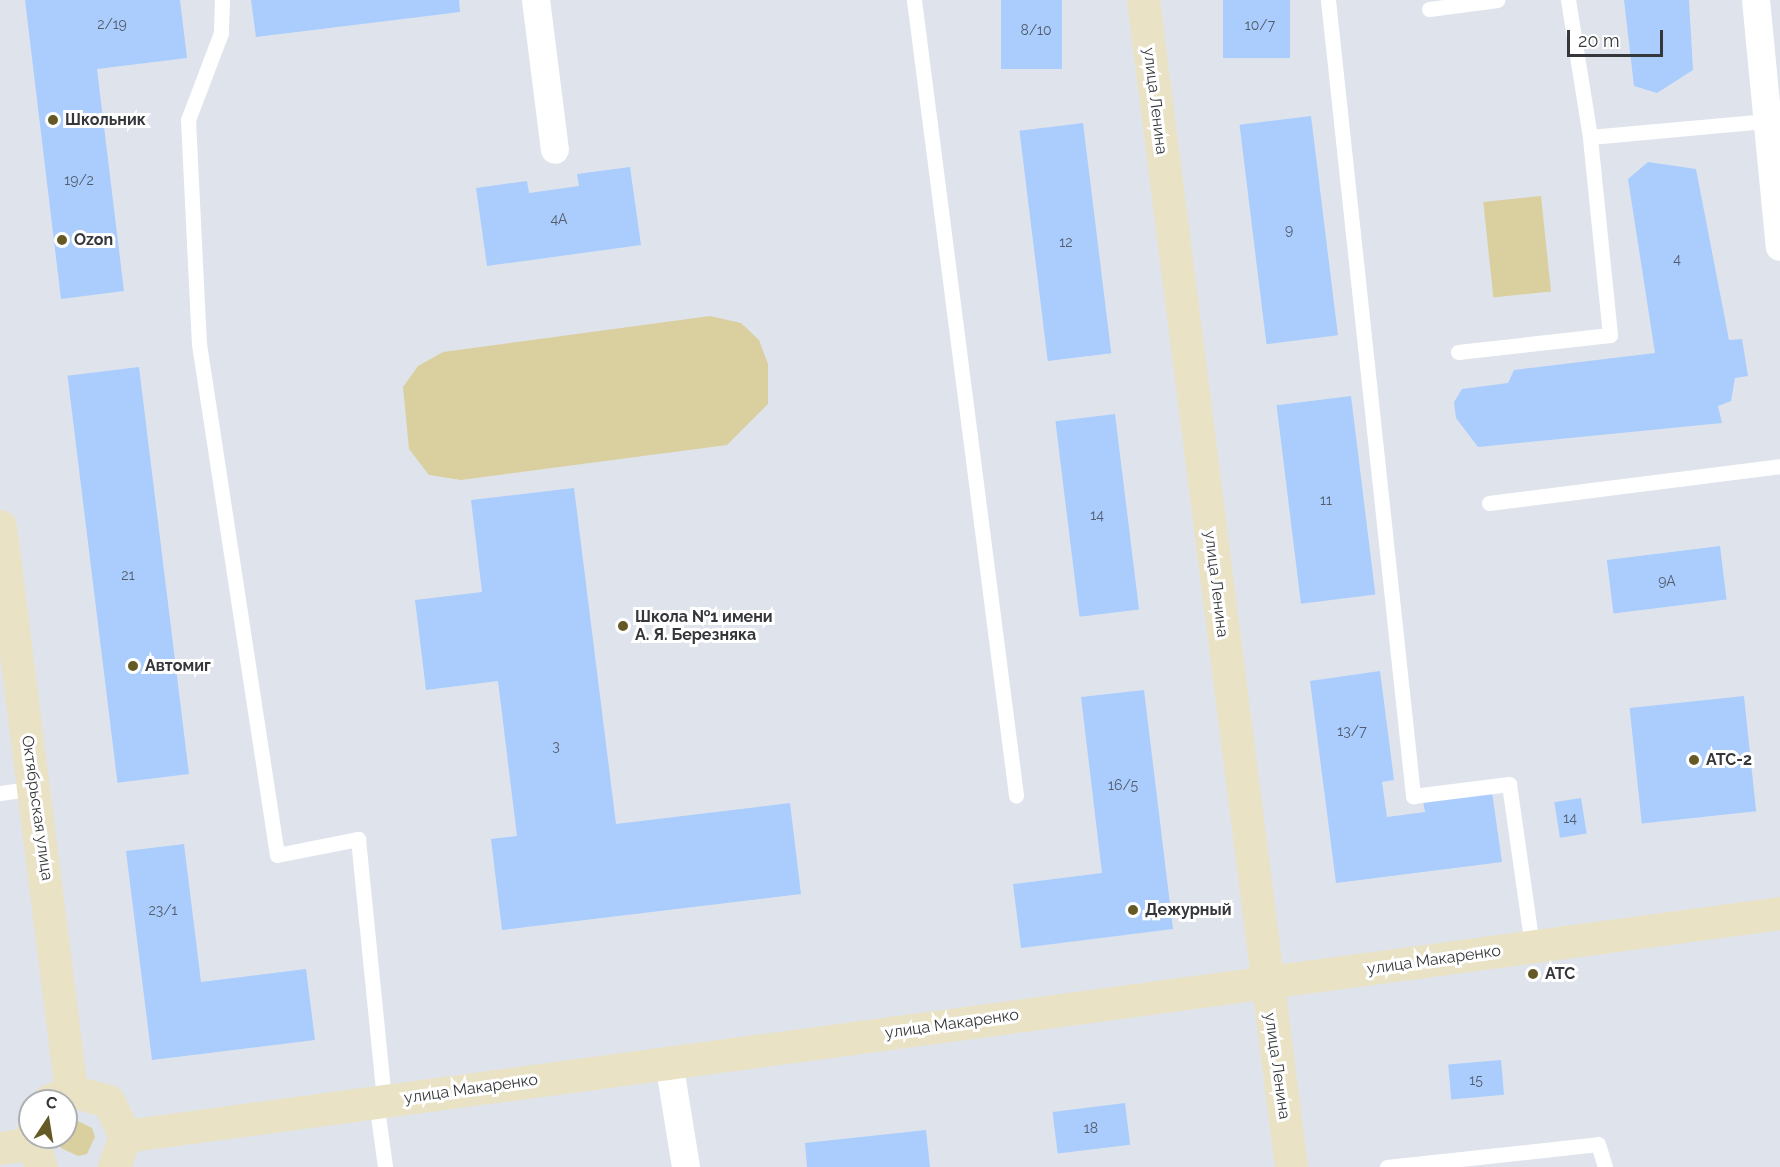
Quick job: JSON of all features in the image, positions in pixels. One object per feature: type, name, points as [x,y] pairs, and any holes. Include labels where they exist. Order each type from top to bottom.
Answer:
[{"type":"main road","name":"улица Ленина","points":[[1143,0],[1291,1167]]},
{"type":"main road","name":"Октябрьская улица","points":[[0,526],[7,639],[34,788],[58,1089]]},
{"type":"main road","name":"улица Макаренко","points":[[124,1136],[1780,913]]},
{"type":"main road","points":[[78,1098],[108,1101],[124,1136],[114,1167]]},
{"type":"street","points":[[536,0],[555,150]]},
{"type":"street","points":[[1756,0],[1780,240]]},
{"type":"street","points":[[669,1062],[686,1167]]},
{"type":"lane","points":[[222,0],[221,33],[188,120],[199,344],[277,855],[358,839],[385,1167]]},
{"type":"lane","points":[[914,0],[1016,795]]},
{"type":"lane","points":[[1328,0],[1413,796],[1509,784],[1532,946]]},
{"type":"lane","points":[[1429,9],[1497,0]]},
{"type":"lane","points":[[1458,352],[1610,334],[1590,137],[1568,0]]},
{"type":"lane","points":[[1590,137],[1767,121]]},
{"type":"lane","points":[[1489,503],[1780,466]]},
{"type":"lane","points":[[0,793],[34,788]]},
{"type":"lane","points":[[1387,1167],[1598,1144],[1605,1167]]},
{"type":"shaded area","points":[[1541,196],[1551,291],[1493,298],[1483,202]]},
{"type":"shaded area","points":[[710,316],[741,323],[759,340],[768,364],[768,404],[727,445],[461,480],[429,475],[409,449],[403,387],[418,366],[443,352]]},
{"type":"shaded area","points":[[78,1121],[92,1128],[95,1137],[87,1154],[78,1156],[63,1149],[78,1149]]},
{"type":"building","points":[[25,0],[180,0],[187,58],[97,69],[124,291],[61,299]]},
{"type":"building","points":[[251,0],[459,0],[460,12],[256,37]]},
{"type":"building","points":[[1001,0],[1062,0],[1062,69],[1001,69]]},
{"type":"building","points":[[1223,0],[1290,0],[1290,58],[1223,58]]},
{"type":"building","points":[[1624,0],[1689,0],[1693,70],[1657,93],[1634,86]]},
{"type":"building","points":[[1311,116],[1338,335],[1266,344],[1240,125]]},
{"type":"building","points":[[1083,123],[1111,353],[1048,361],[1019,131]]},
{"type":"building","points":[[1648,162],[1696,169],[1729,340],[1742,339],[1748,376],[1735,378],[1731,401],[1718,406],[1722,423],[1478,447],[1456,418],[1454,402],[1462,389],[1508,383],[1514,370],[1655,353],[1628,179]]},
{"type":"building","points":[[630,167],[641,245],[487,266],[476,188],[527,181],[529,193],[579,186],[577,174]]},
{"type":"building","points":[[139,367],[189,774],[118,783],[68,376]]},
{"type":"building","points":[[1351,396],[1375,595],[1301,604],[1277,405]]},
{"type":"building","points":[[1115,414],[1139,610],[1079,617],[1055,421]]},
{"type":"building","points":[[574,488],[616,824],[790,803],[801,894],[502,930],[491,839],[517,836],[498,681],[426,690],[415,600],[482,592],[471,500]]},
{"type":"building","points":[[1720,546],[1727,600],[1613,613],[1607,560]]},
{"type":"building","points":[[1380,671],[1394,780],[1382,782],[1387,817],[1425,812],[1423,801],[1492,792],[1502,862],[1336,883],[1310,681]]},
{"type":"building","points":[[1144,690],[1173,929],[1021,948],[1013,884],[1102,873],[1081,697]]},
{"type":"building","name":"АТС-2","points":[[1744,696],[1756,811],[1642,823],[1630,708]]},
{"type":"building","points":[[1581,798],[1587,834],[1560,838],[1554,802]]},
{"type":"building","points":[[184,844],[201,982],[306,969],[315,1040],[152,1060],[126,851]]},
{"type":"building","points":[[1501,1060],[1504,1095],[1451,1099],[1448,1065]]},
{"type":"building","points":[[1125,1103],[1130,1145],[1058,1154],[1053,1112]]},
{"type":"building","points":[[926,1130],[930,1167],[807,1167],[805,1143]]},
{"type":"place","name":"Школьник","points":[[53,120]]},
{"type":"place","name":"Ozon","points":[[62,240]]},
{"type":"place","name":"Школа №1 имени А. Я. Березняка","points":[[623,626]]},
{"type":"place","name":"Автомиг","points":[[133,666]]},
{"type":"place","name":"АТС-2","points":[[1694,760]]},
{"type":"place","name":"Дежурный","points":[[1133,910]]},
{"type":"place","name":"АТС","points":[[1533,974]]}]
